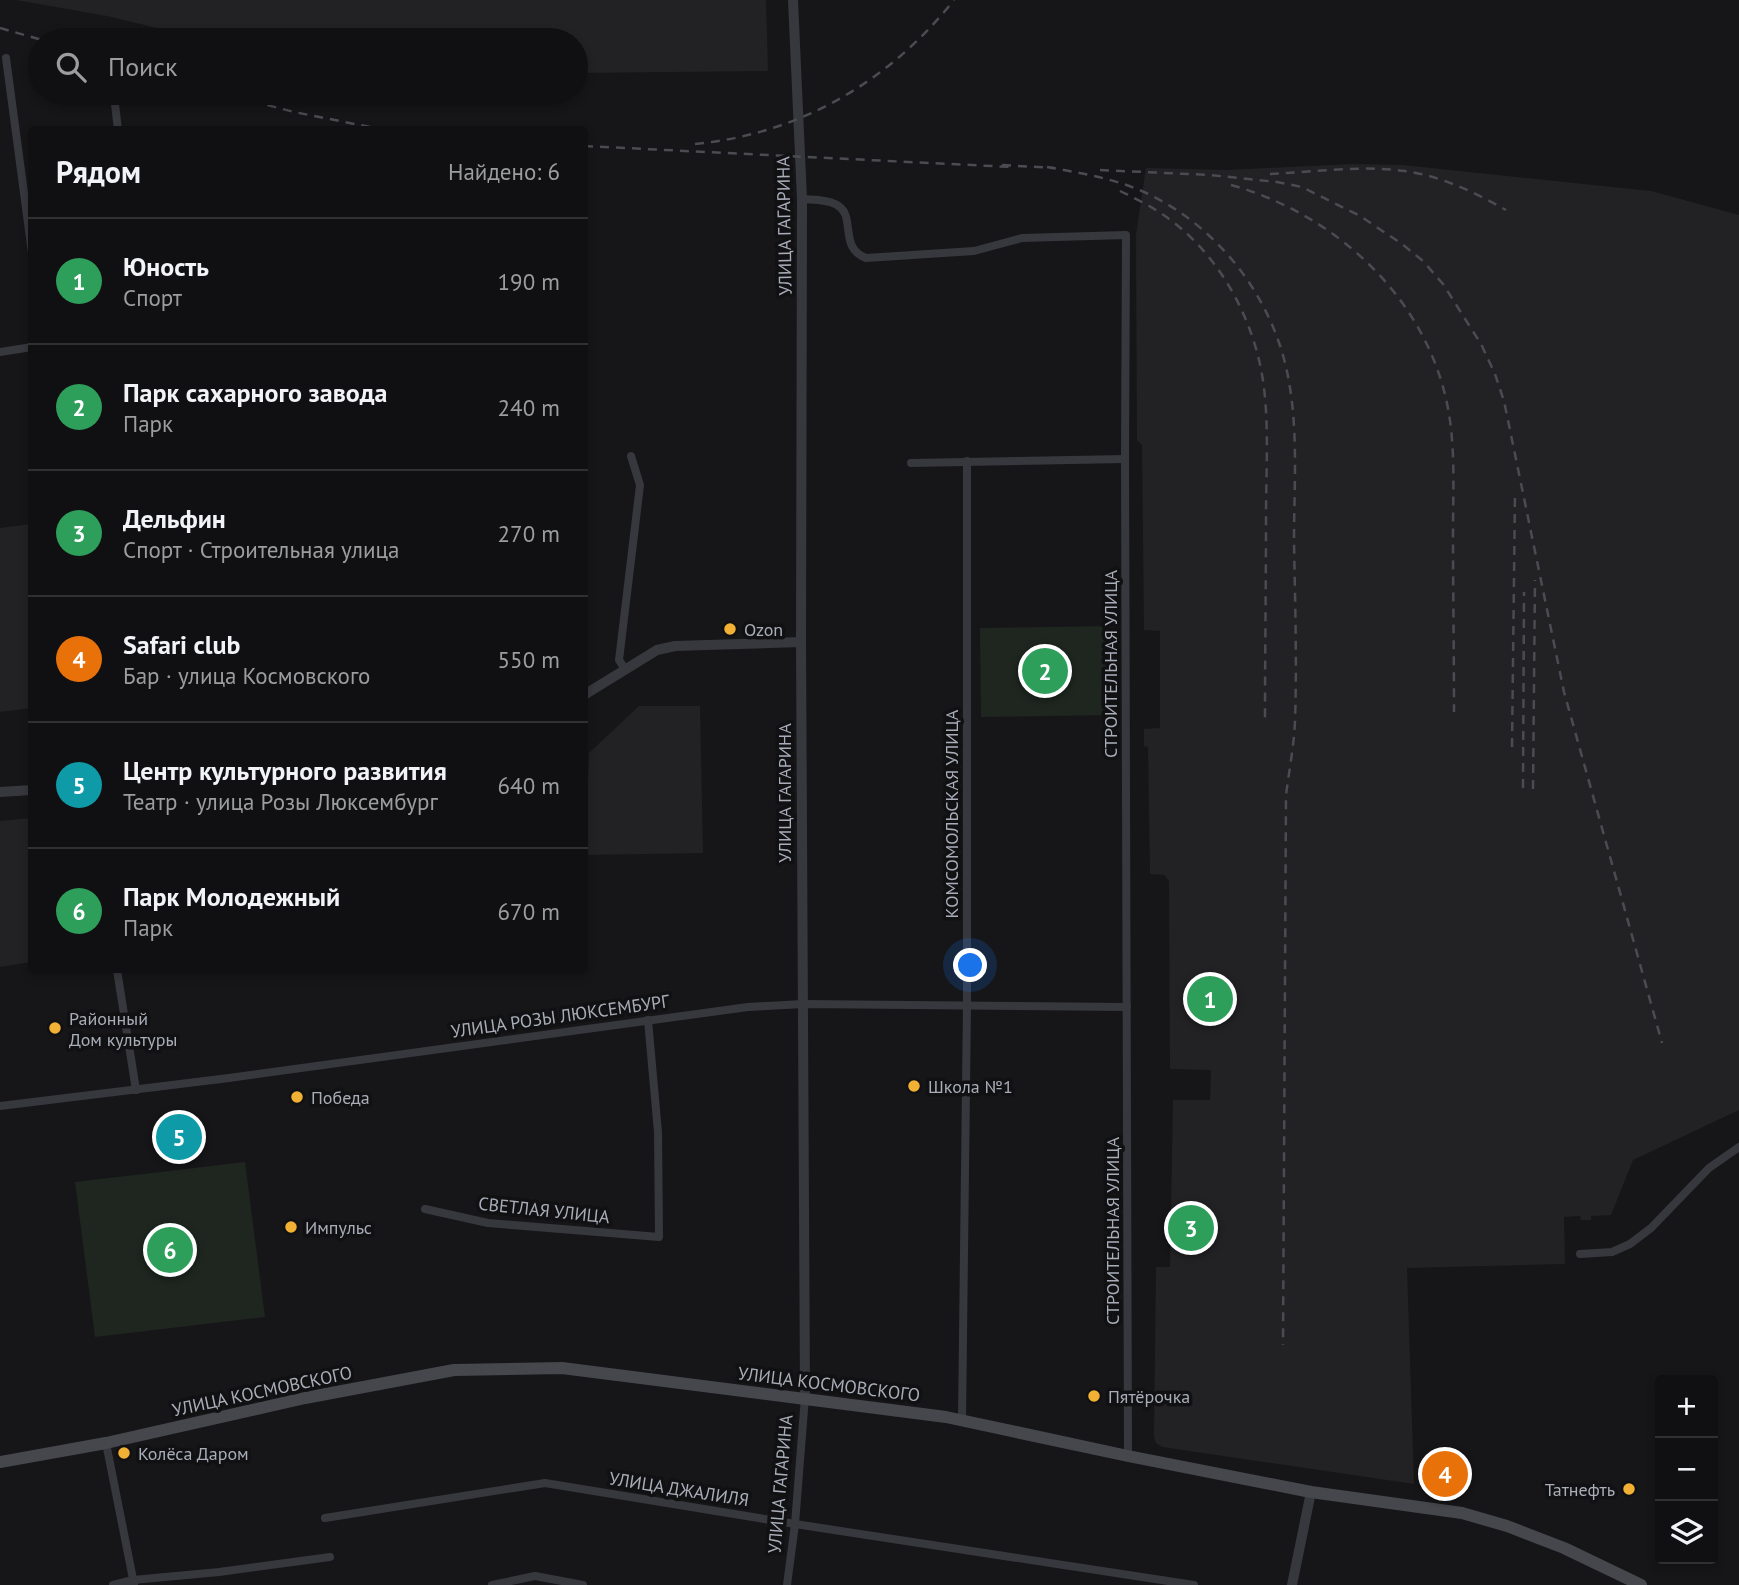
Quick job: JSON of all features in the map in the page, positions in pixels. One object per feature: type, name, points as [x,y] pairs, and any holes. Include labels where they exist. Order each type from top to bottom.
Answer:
[{"type":"main road","name":"УЛИЦА КОСМОВСКОГО","points":[[0,1462],[106,1443],[305,1398],[454,1370],[562,1368],[962,1419],[1128,1456],[1311,1492],[1462,1513],[1507,1526],[1564,1548],[1622,1581],[1641,1585]]},
{"type":"street","name":"УЛИЦА ГАГАРИНА","points":[[787,1585],[796,1524],[805,1397],[801,642],[802,199],[793,0]]},
{"type":"street","points":[[6,58],[28,223]]},
{"type":"street","points":[[115,105],[118,126]]},
{"type":"street","name":"СТРОИТЕЛЬНАЯ УЛИЦА","points":[[802,199],[825,200],[844,210],[853,249],[866,258],[974,251],[1022,238],[1126,235],[1128,1456]]},
{"type":"street","points":[[0,352],[28,348]]},
{"type":"street","points":[[625,669],[619,660],[640,485],[631,456]]},
{"type":"street","points":[[911,463],[1125,459]]},
{"type":"street","name":"КОМСОМОЛЬСКАЯ УЛИЦА","points":[[962,1419],[967,1004],[967,461]]},
{"type":"street","points":[[588,692],[657,650],[675,646],[801,642]]},
{"type":"street","points":[[0,792],[28,790]]},
{"type":"street","points":[[117,973],[136,1090]]},
{"type":"street","name":"УЛИЦА РОЗЫ ЛЮКСЕМБУРГ","points":[[0,1106],[748,1007],[803,1004],[967,1004],[1127,1007]]},
{"type":"street","name":"СВЕТЛАЯ УЛИЦА","points":[[425,1209],[488,1223],[659,1237],[658,1132],[648,1020]]},
{"type":"street","points":[[1580,1254],[1612,1252],[1630,1244],[1651,1228],[1709,1168],[1739,1147]]},
{"type":"street","points":[[106,1443],[134,1583]]},
{"type":"street","name":"УЛИЦА ДЖАЛИЛЯ","points":[[325,1518],[545,1483],[1194,1585]]},
{"type":"street","points":[[1292,1585],[1311,1492]]},
{"type":"street","points":[[113,1585],[330,1557]]},
{"type":"street","points":[[492,1585],[535,1576],[583,1585]]},
{"type":"shaded area","points":[[16,0],[766,0],[768,71],[588,73],[588,28],[157,28]]},
{"type":"shaded area","points":[[1352,164],[1403,165],[1651,191],[1739,215],[1739,1110],[1633,1160],[1611,1215],[1591,1216],[1591,1220],[1581,1220],[1580,1216],[1564,1217],[1565,1264],[1407,1268],[1414,1484],[1162,1447],[1156,1443],[1154,1437],[1156,1267],[1170,1267],[1173,1100],[1210,1100],[1211,1070],[1170,1069],[1169,881],[1164,875],[1150,874],[1148,747],[1144,746],[1144,729],[1160,728],[1160,631],[1144,630],[1142,445],[1137,440],[1136,235],[1146,168],[1228,170]]},
{"type":"shaded area","points":[[28,524],[28,708],[0,712],[0,528]]},
{"type":"shaded area","points":[[1109,626],[1111,715],[981,717],[980,628]]},
{"type":"shaded area","points":[[639,706],[700,706],[703,853],[588,855],[589,753]]},
{"type":"shaded area","points":[[28,818],[28,962],[0,967],[0,821]]},
{"type":"shaded area","points":[[245,1162],[265,1317],[95,1337],[75,1182]]},
{"type":"railway","points":[[695,144],[770,129],[806,116],[839,99],[901,56],[954,0]]},
{"type":"railway","points":[[0,28],[28,36]]},
{"type":"railway","points":[[267,105],[365,126]]},
{"type":"railway","points":[[588,146],[1011,167]]},
{"type":"railway","points":[[1002,165],[1054,168]]},
{"type":"railway","points":[[1047,167],[1096,176],[1132,187],[1172,207],[1198,226],[1221,247],[1259,298],[1273,327],[1290,388],[1295,445],[1296,676],[1294,730],[1286,795],[1283,1345]]},
{"type":"railway","points":[[1270,174],[1355,169],[1405,171],[1457,186],[1506,210]]},
{"type":"railway","points":[[1100,170],[1210,175],[1302,187],[1360,216],[1402,244],[1423,261],[1443,284],[1481,344],[1504,401],[1564,692],[1662,1043]]},
{"type":"railway","points":[[1231,185],[1304,215],[1337,237],[1367,263],[1394,292],[1416,325],[1434,361],[1446,399],[1453,448],[1454,712]]},
{"type":"railway","points":[[1120,191],[1162,214],[1201,248],[1231,290],[1253,338],[1260,363],[1267,436],[1265,718]]},
{"type":"railway","points":[[1512,747],[1515,493]]},
{"type":"railway","points":[[1533,789],[1535,580]]},
{"type":"railway","points":[[1523,788],[1524,592]]},
{"type":"place","name":"Ozon","points":[[730,629]]},
{"type":"place","name":"Парк сахарного завода","points":[[1045,671]]},
{"type":"place","name":"Юность","points":[[1210,999]]},
{"type":"place","name":"Районный Дом культуры","points":[[55,1028]]},
{"type":"place","name":"Школа №1","points":[[914,1086]]},
{"type":"place","name":"Победа","points":[[297,1097]]},
{"type":"place","name":"Центр культурного развития","points":[[179,1137]]},
{"type":"place","name":"Импульс","points":[[291,1227]]},
{"type":"place","name":"Дельфин","points":[[1191,1228]]},
{"type":"place","name":"Парк Молодежный","points":[[170,1250]]},
{"type":"place","name":"Пятёрочка","points":[[1094,1396]]},
{"type":"place","name":"Колёса Даром","points":[[124,1453]]},
{"type":"place","name":"Safari club","points":[[1445,1474]]},
{"type":"place","name":"Татнефть","points":[[1629,1489]]}]
